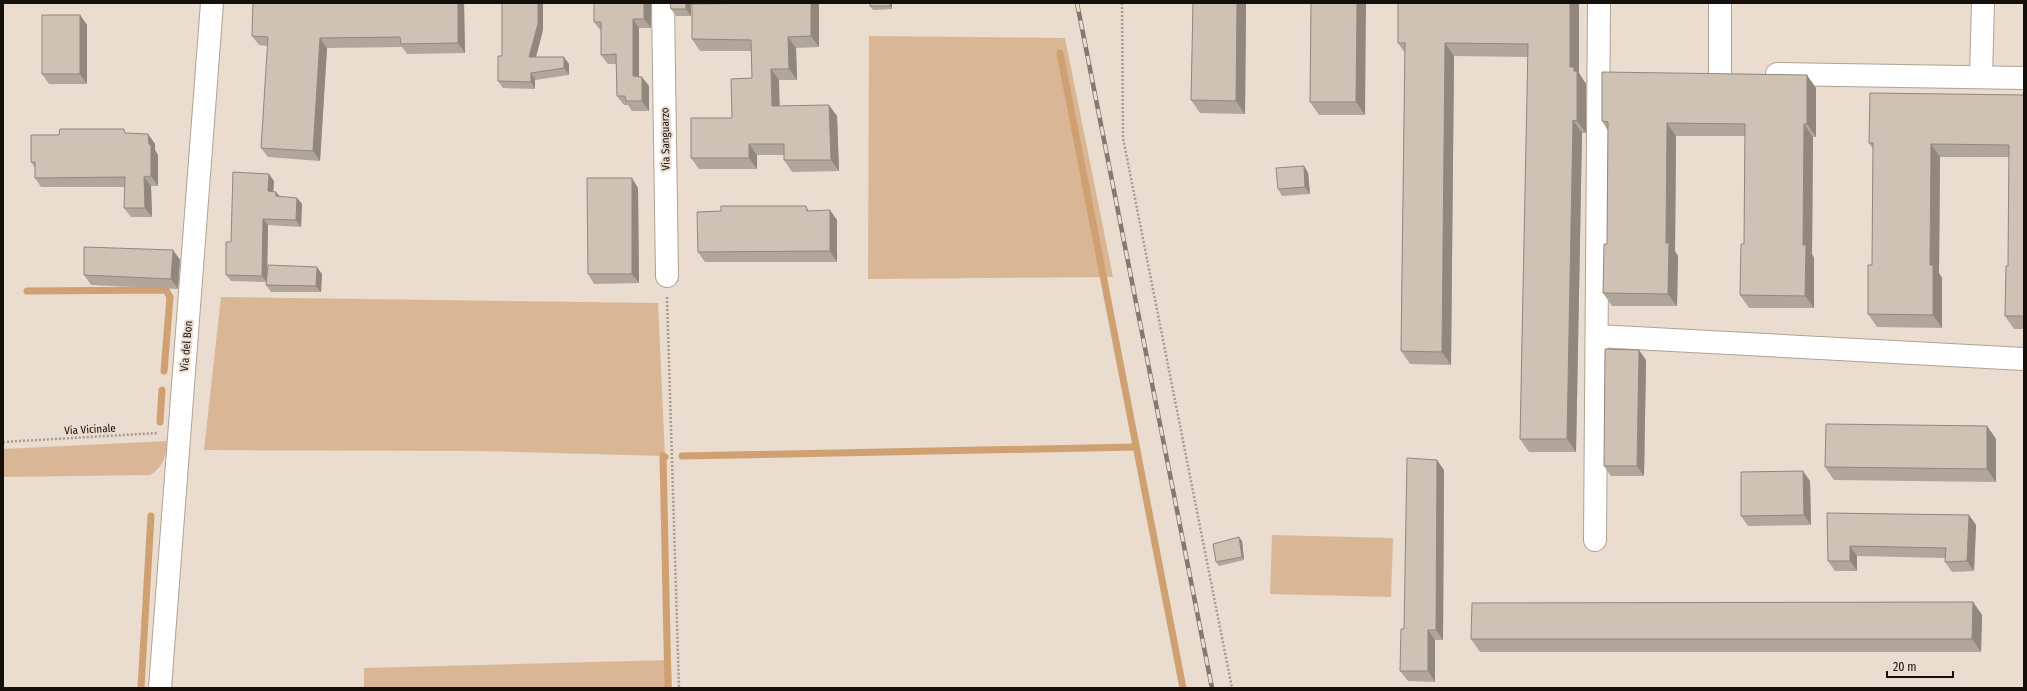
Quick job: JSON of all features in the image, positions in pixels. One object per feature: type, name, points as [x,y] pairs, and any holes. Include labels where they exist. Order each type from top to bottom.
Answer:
[{"type":"street","name":"Via del Bon","points":[[160,688],[178,432],[197,226],[212,3]]},
{"type":"street","name":"Via Sanguarzo","points":[[663,3],[667,276]]},
{"type":"street","points":[[1595,540],[1599,3]]},
{"type":"street","points":[[1720,3],[1720,74]]},
{"type":"street","points":[[1981,77],[1983,3]]},
{"type":"street","points":[[1598,72],[1621,72]]},
{"type":"street","points":[[1697,74],[2024,78]]},
{"type":"street","points":[[1596,336],[2024,359]]},
{"type":"path","points":[[1122,3],[1123,138],[1232,688]]},
{"type":"path","points":[[667,276],[679,688]]},
{"type":"path","name":"Via Vicinale","points":[[3,442],[178,432]]},
{"type":"shaded area","points":[[869,36],[1065,38],[1113,277],[868,279]]},
{"type":"shaded area","points":[[221,297],[658,303],[665,456],[479,451],[204,450]]},
{"type":"shaded area","points":[[167,441],[166,452],[161,465],[150,475],[3,477],[3,449]]},
{"type":"shaded area","points":[[1272,535],[1393,538],[1391,597],[1270,594]]},
{"type":"shaded area","points":[[671,660],[672,688],[364,688],[364,668]]},
{"type":"building","points":[[253,3],[458,3],[458,43],[401,44],[400,37],[320,38],[313,151],[261,148],[268,37],[252,36]]},
{"type":"building","points":[[502,3],[538,3],[538,24],[529,57],[564,57],[564,68],[531,73],[531,82],[498,81],[498,56],[502,56]]},
{"type":"building","points":[[594,3],[644,3],[644,19],[633,19],[633,76],[642,77],[642,101],[626,101],[625,96],[617,96],[616,54],[601,55],[601,22],[594,22]]},
{"type":"building","points":[[670,3],[686,3],[686,9],[671,9]]},
{"type":"building","points":[[811,3],[811,36],[788,37],[789,69],[771,69],[772,106],[829,105],[831,160],[784,160],[784,144],[749,144],[749,158],[691,158],[691,118],[732,118],[731,79],[752,78],[751,40],[692,39],[692,4]]},
{"type":"building","points":[[870,3],[890,3],[890,6],[870,6]]},
{"type":"building","points":[[1193,3],[1237,3],[1236,101],[1191,100]]},
{"type":"building","points":[[1311,3],[1357,3],[1356,102],[1310,102]]},
{"type":"building","points":[[1398,3],[1570,3],[1570,67],[1574,67],[1574,71],[1577,71],[1577,121],[1573,120],[1567,439],[1520,439],[1528,44],[1445,43],[1442,352],[1401,351],[1405,43],[1398,43]]},
{"type":"building","points":[[42,15],[80,15],[80,74],[42,74]]},
{"type":"building","points":[[1602,72],[1807,75],[1807,124],[1804,124],[1803,245],[1806,245],[1805,296],[1740,295],[1741,244],[1744,244],[1745,124],[1667,123],[1666,243],[1669,243],[1668,294],[1603,293],[1604,244],[1607,244],[1608,122],[1602,121]]},
{"type":"building","points":[[1870,93],[2024,95],[2024,316],[2005,316],[2006,266],[2008,266],[2009,145],[1931,144],[1930,265],[1933,265],[1933,315],[1868,314],[1868,265],[1872,265],[1873,143],[1869,143]]},
{"type":"building","points":[[60,129],[124,129],[125,133],[148,134],[149,144],[151,145],[151,176],[144,177],[145,208],[124,208],[125,177],[35,178],[35,162],[31,162],[31,135],[59,135]]},
{"type":"building","points":[[1304,166],[1305,187],[1278,189],[1276,168]]},
{"type":"building","points":[[233,172],[269,174],[268,191],[276,192],[276,196],[297,198],[296,220],[263,219],[262,276],[226,275],[226,242],[231,242]]},
{"type":"building","points":[[587,178],[632,178],[632,274],[588,274]]},
{"type":"building","points":[[721,206],[806,206],[807,211],[830,210],[830,251],[698,252],[697,212],[721,211]]},
{"type":"building","points":[[84,247],[173,250],[171,279],[84,275]]},
{"type":"building","points":[[268,265],[317,267],[316,286],[266,285]]},
{"type":"building","points":[[1605,349],[1639,350],[1637,466],[1604,466]]},
{"type":"building","points":[[1826,424],[1987,426],[1987,469],[1825,467]]},
{"type":"building","points":[[1407,458],[1437,460],[1436,630],[1428,630],[1428,671],[1400,671],[1401,629],[1404,629]]},
{"type":"building","points":[[1803,471],[1804,515],[1741,516],[1741,472]]},
{"type":"building","points":[[1827,513],[1969,515],[1967,561],[1945,562],[1946,548],[1850,546],[1850,561],[1828,561]]},
{"type":"building","points":[[1239,537],[1242,557],[1216,562],[1213,544]]},
{"type":"building","points":[[1973,602],[1972,639],[1471,639],[1472,603]]},
{"type":"waterway","points":[[1060,53],[1183,688]]},
{"type":"waterway","points":[[27,291],[166,290],[170,297],[164,371]]},
{"type":"waterway","points":[[160,422],[162,390]]},
{"type":"waterway","points":[[682,456],[1136,447]]},
{"type":"waterway","points":[[665,457],[663,456],[668,688]]},
{"type":"waterway","points":[[141,688],[151,516]]},
{"type":"railway","points":[[1077,3],[1212,688]]}]
